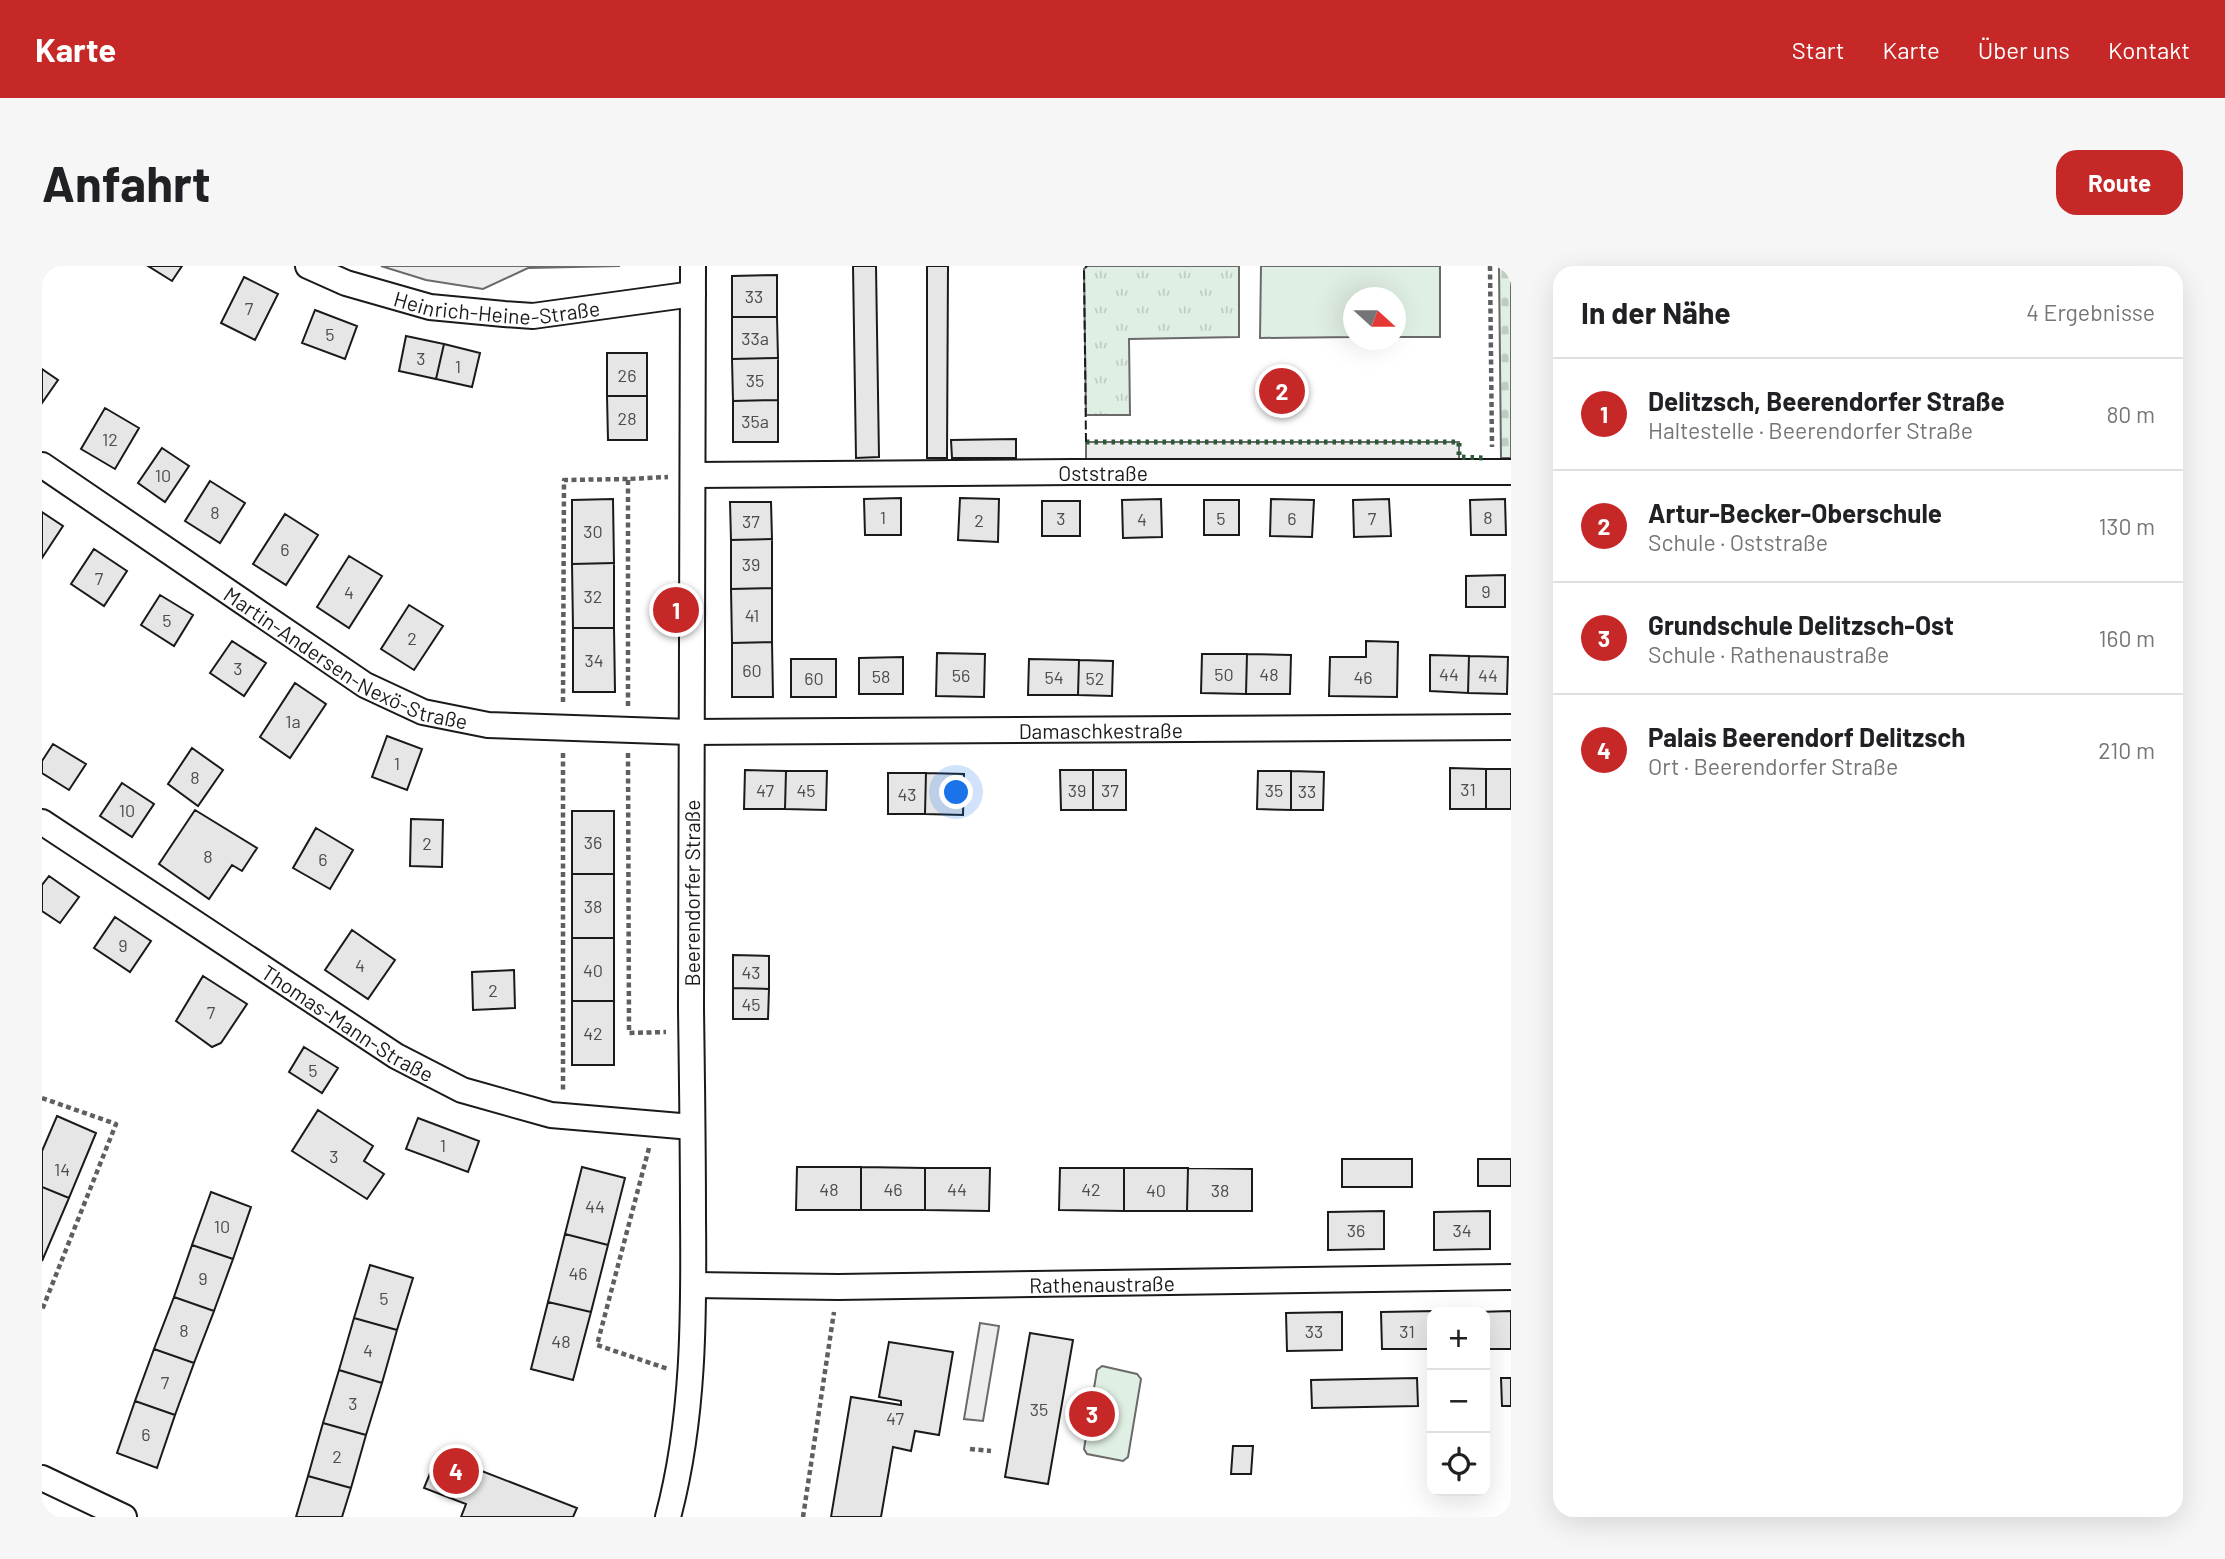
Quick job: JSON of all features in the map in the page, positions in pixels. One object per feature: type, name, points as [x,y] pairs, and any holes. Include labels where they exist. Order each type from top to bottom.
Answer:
[{"type":"street","name":"Heinrich-Heine-Straße","points":[[308,266],[346,283],[430,307],[533,316],[693,294]]},
{"type":"street","name":"Beerendorfer Straße","points":[[668,1517],[691,1377],[694,1285],[690,732],[694,565],[693,266]]},
{"type":"street","name":"Martin-Andersen-Nexö-Straße","points":[[42,465],[365,685],[423,712],[488,725],[690,732]]},
{"type":"street","name":"Oststraße","points":[[693,475],[1501,472]]},
{"type":"street","name":"Damaschkestraße","points":[[690,732],[1511,727]]},
{"type":"street","name":"Thomas-Mann-Straße","points":[[42,822],[396,1056],[462,1090],[551,1115],[692,1127]]},
{"type":"street","name":"Rathenaustraße","points":[[694,1285],[838,1287],[1511,1278]]},
{"type":"street","points":[[42,1478],[124,1517]]},
{"type":"path","points":[[1490,266],[1501,472]]},
{"type":"path","points":[[563,1116],[564,480],[628,479]]},
{"type":"path","points":[[42,1098],[117,1125],[42,1310]]},
{"type":"path","points":[[656,1124],[597,1345],[691,1377]]},
{"type":"path","points":[[803,1517],[838,1287]]},
{"type":"path","points":[[970,1449],[990,1451]]},
{"type":"green space","points":[[1087,266],[1239,266],[1239,337],[1129,339],[1130,415],[1086,415],[1084,269]]},
{"type":"green space","points":[[1261,266],[1440,266],[1440,337],[1406,337],[1406,287],[1343,287],[1343,337],[1260,338]]},
{"type":"green space","points":[[1499,266],[1511,266],[1511,458],[1501,458]]},
{"type":"green space","points":[[1102,1366],[1137,1374],[1141,1379],[1128,1457],[1123,1461],[1087,1454],[1084,1449],[1097,1370]]},
{"type":"shaded area","points":[[381,266],[620,266],[528,268],[483,289],[426,280]]},
{"type":"shaded area","points":[[1086,442],[1459,442],[1459,463],[1086,463]]},
{"type":"shaded area","points":[[980,1323],[999,1326],[983,1421],[964,1419]]},
{"type":"building","points":[[148,266],[182,266],[172,281]]},
{"type":"building","points":[[853,266],[876,266],[879,457],[856,458]]},
{"type":"building","points":[[927,266],[948,266],[947,458],[927,458]]},
{"type":"building","points":[[777,275],[777,317],[732,317],[732,276]]},
{"type":"building","points":[[244,277],[278,294],[255,340],[221,323]]},
{"type":"building","points":[[315,310],[357,326],[345,359],[302,343]]},
{"type":"building","points":[[732,317],[777,317],[778,358],[732,359]]},
{"type":"building","points":[[406,336],[444,344],[436,379],[399,371]]},
{"type":"building","points":[[444,344],[480,353],[472,387],[436,379]]},
{"type":"building","points":[[607,353],[647,353],[647,396],[607,396]]},
{"type":"building","points":[[778,358],[778,400],[733,401],[732,359]]},
{"type":"building","points":[[42,369],[58,380],[42,403]]},
{"type":"building","points":[[607,396],[647,396],[647,440],[608,440]]},
{"type":"building","points":[[778,400],[778,442],[733,442],[733,401]]},
{"type":"building","points":[[105,408],[139,428],[115,469],[81,449]]},
{"type":"building","points":[[1016,439],[1016,458],[952,458],[951,440]]},
{"type":"building","points":[[162,448],[189,466],[165,502],[138,483]]},
{"type":"building","points":[[210,481],[245,503],[220,543],[185,521]]},
{"type":"building","points":[[901,498],[901,535],[865,535],[864,499]]},
{"type":"building","points":[[960,498],[999,499],[998,542],[958,540]]},
{"type":"building","points":[[613,499],[614,563],[572,564],[572,500]]},
{"type":"building","points":[[1161,499],[1162,537],[1123,538],[1122,500]]},
{"type":"building","points":[[1271,499],[1314,500],[1312,537],[1270,536]]},
{"type":"building","points":[[1389,499],[1391,536],[1354,537],[1353,500]]},
{"type":"building","points":[[1505,499],[1506,535],[1471,535],[1470,500]]},
{"type":"building","points":[[1204,500],[1239,500],[1239,535],[1204,535]]},
{"type":"building","points":[[1042,501],[1080,501],[1080,536],[1042,536]]},
{"type":"building","points":[[730,502],[771,502],[772,539],[731,540]]},
{"type":"building","points":[[42,512],[63,526],[42,558]]},
{"type":"building","points":[[285,514],[318,535],[286,585],[253,564]]},
{"type":"building","points":[[772,539],[772,588],[731,589],[731,540]]},
{"type":"building","points":[[94,549],[127,571],[104,606],[71,584]]},
{"type":"building","points":[[349,556],[382,576],[349,628],[317,607]]},
{"type":"building","points":[[614,563],[614,628],[573,628],[572,564]]},
{"type":"building","points":[[1505,575],[1505,607],[1466,607],[1466,576]]},
{"type":"building","points":[[772,588],[772,642],[732,643],[731,589]]},
{"type":"building","points":[[160,595],[193,615],[174,646],[141,625]]},
{"type":"building","points":[[409,605],[443,626],[414,670],[381,649]]},
{"type":"building","points":[[573,628],[614,628],[615,692],[573,692]]},
{"type":"building","points":[[232,641],[266,663],[244,696],[210,673]]},
{"type":"building","points":[[1366,641],[1398,642],[1397,697],[1329,696],[1330,657],[1366,657]]},
{"type":"building","points":[[772,642],[773,697],[732,697],[732,643]]},
{"type":"building","points":[[937,653],[985,654],[984,697],[936,696]]},
{"type":"building","points":[[1202,654],[1247,654],[1246,694],[1201,693]]},
{"type":"building","points":[[1247,654],[1291,655],[1290,694],[1246,694]]},
{"type":"building","points":[[1430,655],[1469,656],[1468,693],[1430,691]]},
{"type":"building","points":[[1469,656],[1508,657],[1507,694],[1468,693]]},
{"type":"building","points":[[903,657],[903,694],[859,694],[859,658]]},
{"type":"building","points":[[791,659],[836,659],[836,697],[791,697]]},
{"type":"building","points":[[1029,659],[1079,660],[1078,695],[1028,695]]},
{"type":"building","points":[[1079,660],[1113,661],[1112,696],[1078,695]]},
{"type":"building","points":[[295,683],[326,704],[290,758],[260,737]]},
{"type":"building","points":[[387,736],[422,749],[407,790],[372,777]]},
{"type":"building","points":[[53,744],[86,764],[69,790],[42,773],[42,761]]},
{"type":"building","points":[[192,748],[223,770],[198,806],[168,784]]},
{"type":"building","points":[[1450,768],[1486,769],[1486,809],[1450,809]]},
{"type":"building","points":[[1486,769],[1511,769],[1511,809],[1486,809]]},
{"type":"building","points":[[745,770],[786,771],[785,809],[744,809]]},
{"type":"building","points":[[1060,770],[1093,770],[1093,810],[1061,810]]},
{"type":"building","points":[[1093,770],[1126,770],[1126,810],[1093,810]]},
{"type":"building","points":[[786,771],[827,771],[826,810],[785,809]]},
{"type":"building","points":[[1258,771],[1291,771],[1291,810],[1257,809]]},
{"type":"building","points":[[1291,771],[1324,772],[1323,810],[1291,810]]},
{"type":"building","points":[[888,773],[926,773],[925,814],[888,814]]},
{"type":"building","points":[[926,773],[964,774],[963,815],[925,814]]},
{"type":"building","points":[[122,783],[154,804],[132,837],[100,816]]},
{"type":"building","points":[[195,810],[257,848],[242,871],[232,865],[209,899],[159,864]]},
{"type":"building","points":[[572,811],[614,811],[614,874],[572,874]]},
{"type":"building","points":[[411,819],[443,820],[442,867],[410,866]]},
{"type":"building","points":[[316,828],[353,850],[330,889],[293,868]]},
{"type":"building","points":[[572,874],[614,874],[614,938],[572,938]]},
{"type":"building","points":[[49,876],[79,897],[60,923],[42,911],[42,885]]},
{"type":"building","points":[[115,917],[151,941],[130,972],[94,948]]},
{"type":"building","points":[[352,930],[395,960],[368,999],[325,970]]},
{"type":"building","points":[[572,938],[614,938],[614,1001],[572,1001]]},
{"type":"building","points":[[733,955],[769,956],[769,989],[733,988]]},
{"type":"building","points":[[514,970],[515,1008],[473,1010],[472,972]]},
{"type":"building","points":[[203,976],[247,1004],[221,1043],[212,1047],[176,1021]]},
{"type":"building","points":[[733,988],[769,989],[768,1019],[733,1019]]},
{"type":"building","points":[[572,1001],[614,1001],[614,1065],[572,1065]]},
{"type":"building","points":[[304,1047],[338,1068],[322,1093],[289,1072]]},
{"type":"building","points":[[318,1110],[373,1146],[364,1161],[384,1174],[367,1199],[292,1151]]},
{"type":"building","points":[[57,1116],[96,1133],[69,1198],[42,1187],[42,1151]]},
{"type":"building","points":[[418,1118],[479,1141],[468,1172],[406,1149]]},
{"type":"building","points":[[1342,1159],[1412,1159],[1412,1187],[1342,1187]]},
{"type":"building","points":[[1478,1159],[1511,1159],[1511,1186],[1478,1186]]},
{"type":"building","points":[[582,1167],[625,1178],[608,1245],[565,1234]]},
{"type":"building","points":[[797,1167],[861,1167],[861,1210],[796,1210]]},
{"type":"building","points":[[861,1167],[925,1168],[925,1210],[861,1210]]},
{"type":"building","points":[[925,1168],[990,1168],[989,1211],[925,1210]]},
{"type":"building","points":[[1060,1168],[1124,1168],[1124,1211],[1059,1210]]},
{"type":"building","points":[[1124,1168],[1188,1168],[1187,1211],[1124,1211]]},
{"type":"building","points":[[1188,1168],[1252,1169],[1252,1211],[1187,1211]]},
{"type":"building","points":[[42,1187],[69,1198],[42,1261]]},
{"type":"building","points":[[211,1192],[251,1207],[233,1259],[192,1245]]},
{"type":"building","points":[[1384,1211],[1384,1249],[1328,1250],[1328,1212]]},
{"type":"building","points":[[1490,1211],[1490,1249],[1434,1250],[1434,1212]]},
{"type":"building","points":[[565,1234],[608,1245],[591,1312],[548,1302]]},
{"type":"building","points":[[192,1245],[233,1259],[214,1311],[174,1297]]},
{"type":"building","points":[[370,1265],[413,1278],[397,1330],[354,1318]]},
{"type":"building","points":[[174,1297],[214,1311],[194,1363],[154,1349]]},
{"type":"building","points":[[548,1302],[591,1312],[573,1380],[531,1369]]},
{"type":"building","points":[[1427,1311],[1427,1349],[1382,1349],[1381,1312]]},
{"type":"building","points":[[1511,1311],[1511,1349],[1490,1349],[1490,1312]]},
{"type":"building","points":[[1342,1312],[1342,1350],[1287,1351],[1286,1313]]},
{"type":"building","points":[[354,1318],[397,1330],[382,1383],[339,1370]]},
{"type":"building","points":[[1030,1333],[1073,1340],[1048,1484],[1005,1477]]},
{"type":"building","points":[[889,1342],[953,1352],[939,1435],[915,1431],[911,1451],[893,1447],[881,1517],[831,1517],[851,1397],[901,1405],[901,1401],[879,1397]]},
{"type":"building","points":[[154,1349],[194,1363],[175,1415],[135,1401]]},
{"type":"building","points":[[339,1370],[382,1383],[366,1435],[323,1423]]},
{"type":"building","points":[[1417,1378],[1418,1406],[1312,1408],[1311,1380]]},
{"type":"building","points":[[1501,1378],[1511,1378],[1511,1406],[1502,1406]]},
{"type":"building","points":[[135,1401],[175,1415],[157,1468],[117,1453]]},
{"type":"building","points":[[323,1423],[366,1435],[351,1488],[308,1476]]},
{"type":"building","points":[[1233,1446],[1253,1446],[1251,1474],[1231,1474]]},
{"type":"building","points":[[438,1454],[577,1508],[573,1517],[461,1517],[466,1504],[424,1488]]},
{"type":"building","points":[[308,1476],[351,1488],[342,1517],[296,1517]]},
{"type":"hedge","points":[[1086,442],[1459,442],[1459,457],[1484,458]]},
{"type":"fence","points":[[1086,442],[1084,269],[1087,266]]},
{"type":"place","name":"Artur-Becker-Oberschule","points":[[1282,391]]},
{"type":"place","name":"Delitzsch, Beerendorfer Straße","points":[[676,610]]},
{"type":"place","name":"Grundschule Delitzsch-Ost","points":[[1092,1414]]},
{"type":"place","name":"Palais Beerendorf Delitzsch","points":[[456,1471]]}]
